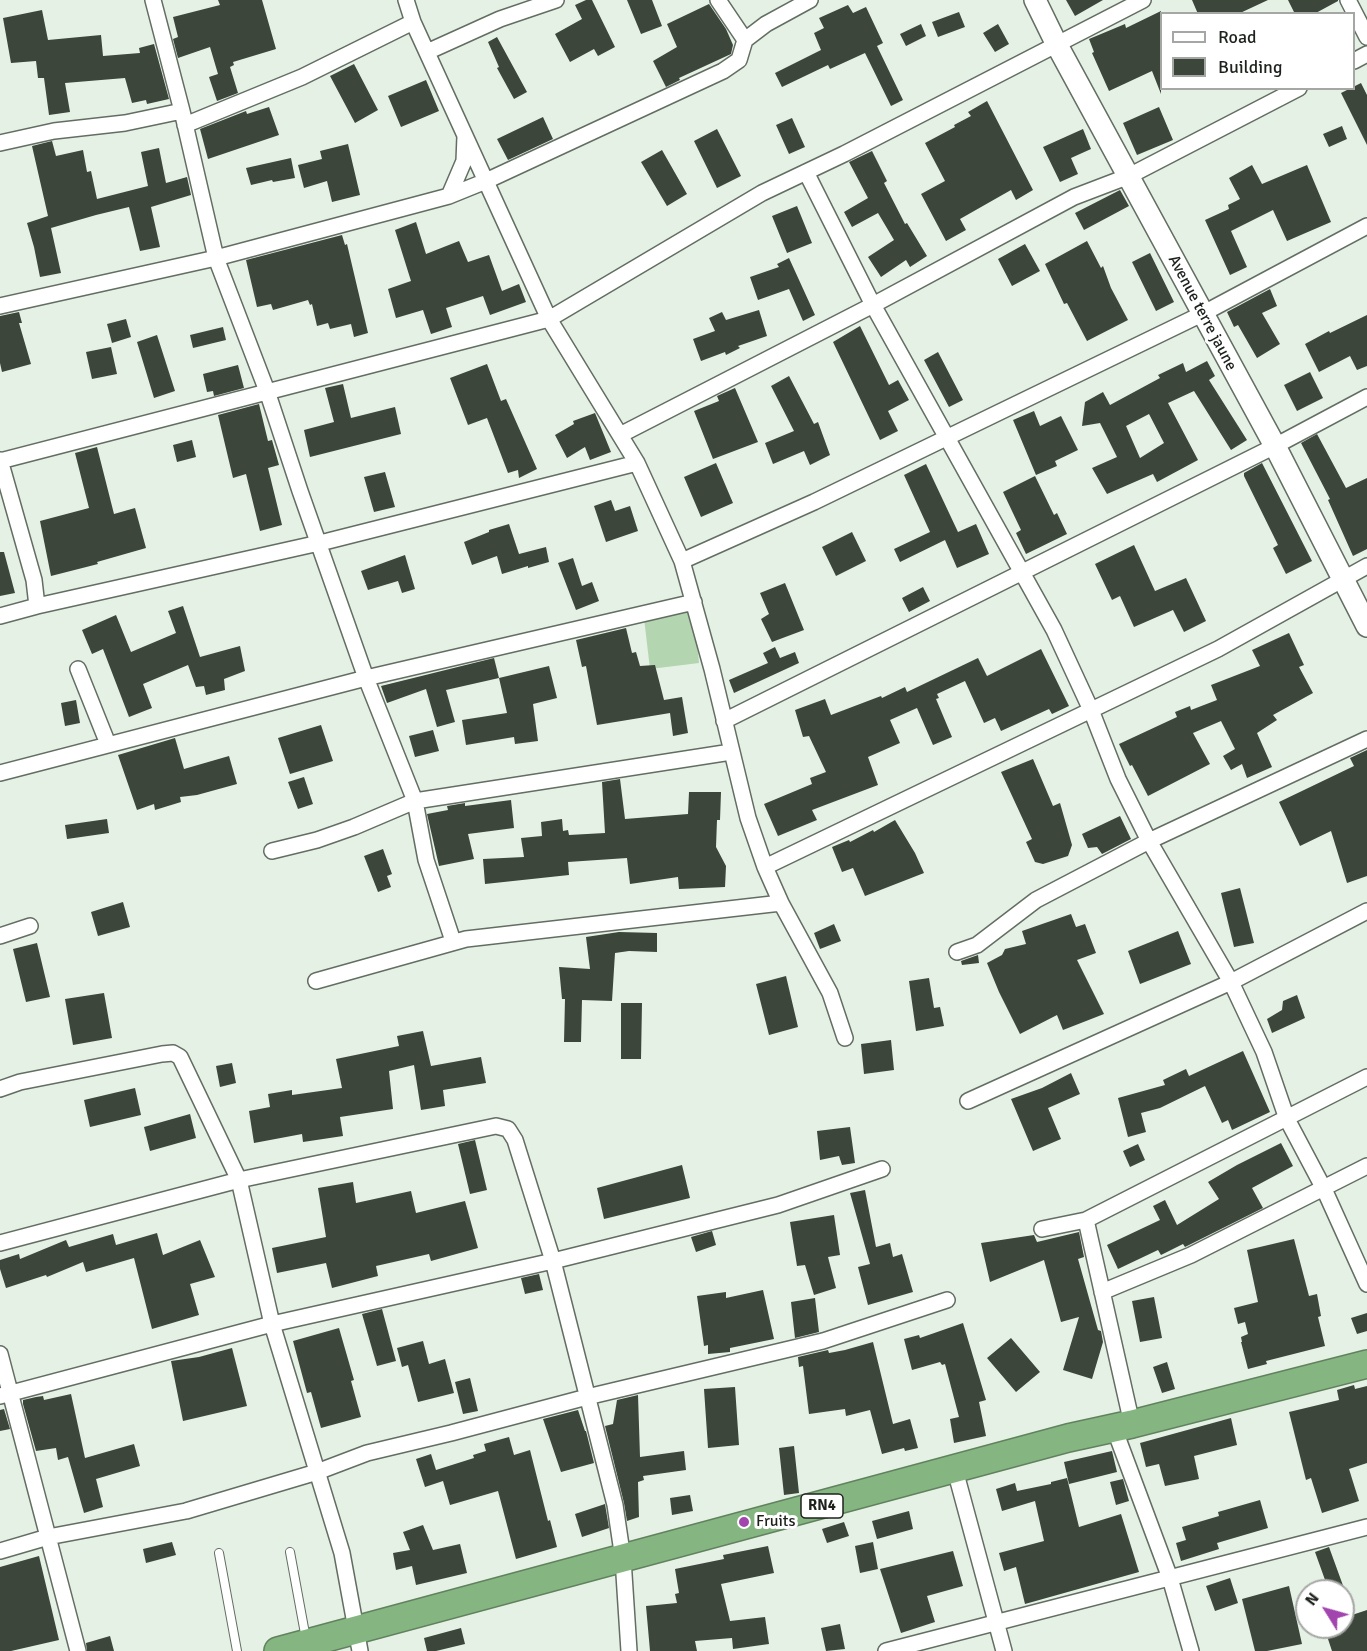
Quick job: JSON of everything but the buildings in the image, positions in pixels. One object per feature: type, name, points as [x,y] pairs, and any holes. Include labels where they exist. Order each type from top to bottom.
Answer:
[{"type":"highway","name":"RN4","points":[[278,1651],[307,1643],[359,1640],[623,1559],[955,1470],[1367,1364]]},
{"type":"street","points":[[153,0],[184,118],[216,258],[267,391],[366,678],[415,801],[426,860],[453,941]]},
{"type":"street","points":[[406,0],[413,22],[549,319],[637,463],[682,561],[748,818],[765,867],[781,903],[830,993],[845,1038]]},
{"type":"street","points":[[427,52],[500,19],[556,0]]},
{"type":"street","points":[[718,0],[745,40]]},
{"type":"street","points":[[0,306],[216,258],[449,196],[723,71],[739,60],[745,40],[766,24],[810,0]]},
{"type":"street","name":"Avenue terre jaune","points":[[1035,0],[1275,446],[1367,626]]},
{"type":"street","points":[[37,606],[34,580],[0,461],[549,319],[762,193],[1143,0]]},
{"type":"street","points":[[1355,14],[1367,37]]},
{"type":"street","points":[[0,143],[54,131],[184,118],[302,77],[413,22]]},
{"type":"street","points":[[620,435],[873,305],[1074,197],[1129,176],[1295,90]]},
{"type":"street","points":[[449,196],[464,161],[465,135]]},
{"type":"street","points":[[806,172],[873,305],[1054,630],[1091,710],[1118,779],[1149,841],[1231,982],[1264,1052],[1287,1119],[1324,1189],[1367,1284]]},
{"type":"street","points":[[682,561],[814,502],[1202,314],[1367,226]]},
{"type":"street","points":[[724,721],[1275,446],[1367,397]]},
{"type":"street","points":[[0,615],[318,543],[637,463]]},
{"type":"street","points":[[765,867],[1218,649],[1367,566]]},
{"type":"street","points":[[0,773],[366,678],[694,602]]},
{"type":"street","points":[[78,669],[108,744]]},
{"type":"street","points":[[957,952],[977,945],[1036,900],[1149,841],[1367,739]]},
{"type":"street","points":[[272,851],[354,828],[415,801],[731,752]]},
{"type":"street","points":[[316,981],[453,941],[781,903]]},
{"type":"street","points":[[968,1101],[1231,982],[1367,911]]},
{"type":"street","points":[[0,936],[30,926]]},
{"type":"street","points":[[0,1089],[20,1082],[173,1053],[180,1057],[239,1180],[272,1324],[342,1553],[359,1640]]},
{"type":"street","points":[[1042,1229],[1086,1220],[1367,1077]]},
{"type":"street","points":[[0,1244],[239,1180],[496,1126],[508,1130],[515,1140],[553,1261],[615,1505],[623,1559],[629,1651]]},
{"type":"street","points":[[1102,1292],[1191,1255],[1367,1166]]},
{"type":"street","points":[[5,1395],[272,1324],[553,1261],[778,1205],[882,1169]]},
{"type":"street","points":[[1086,1220],[1102,1292],[1123,1426],[1191,1651]]},
{"type":"street","points":[[0,1551],[48,1537],[186,1511],[317,1472],[367,1453],[587,1397],[823,1341],[947,1300]]},
{"type":"street","points":[[0,1353],[5,1395],[48,1537],[78,1651]]},
{"type":"street","points":[[955,1470],[1004,1651]]},
{"type":"street","points":[[886,1651],[1367,1527]]},
{"type":"lane","points":[[290,1552],[307,1643]]},
{"type":"lane","points":[[219,1553],[237,1651]]},
{"type":"green space","points":[[694,612],[699,663],[650,669],[644,618]]},
{"type":"place","name":"Fruits","points":[[744,1522]]}]
